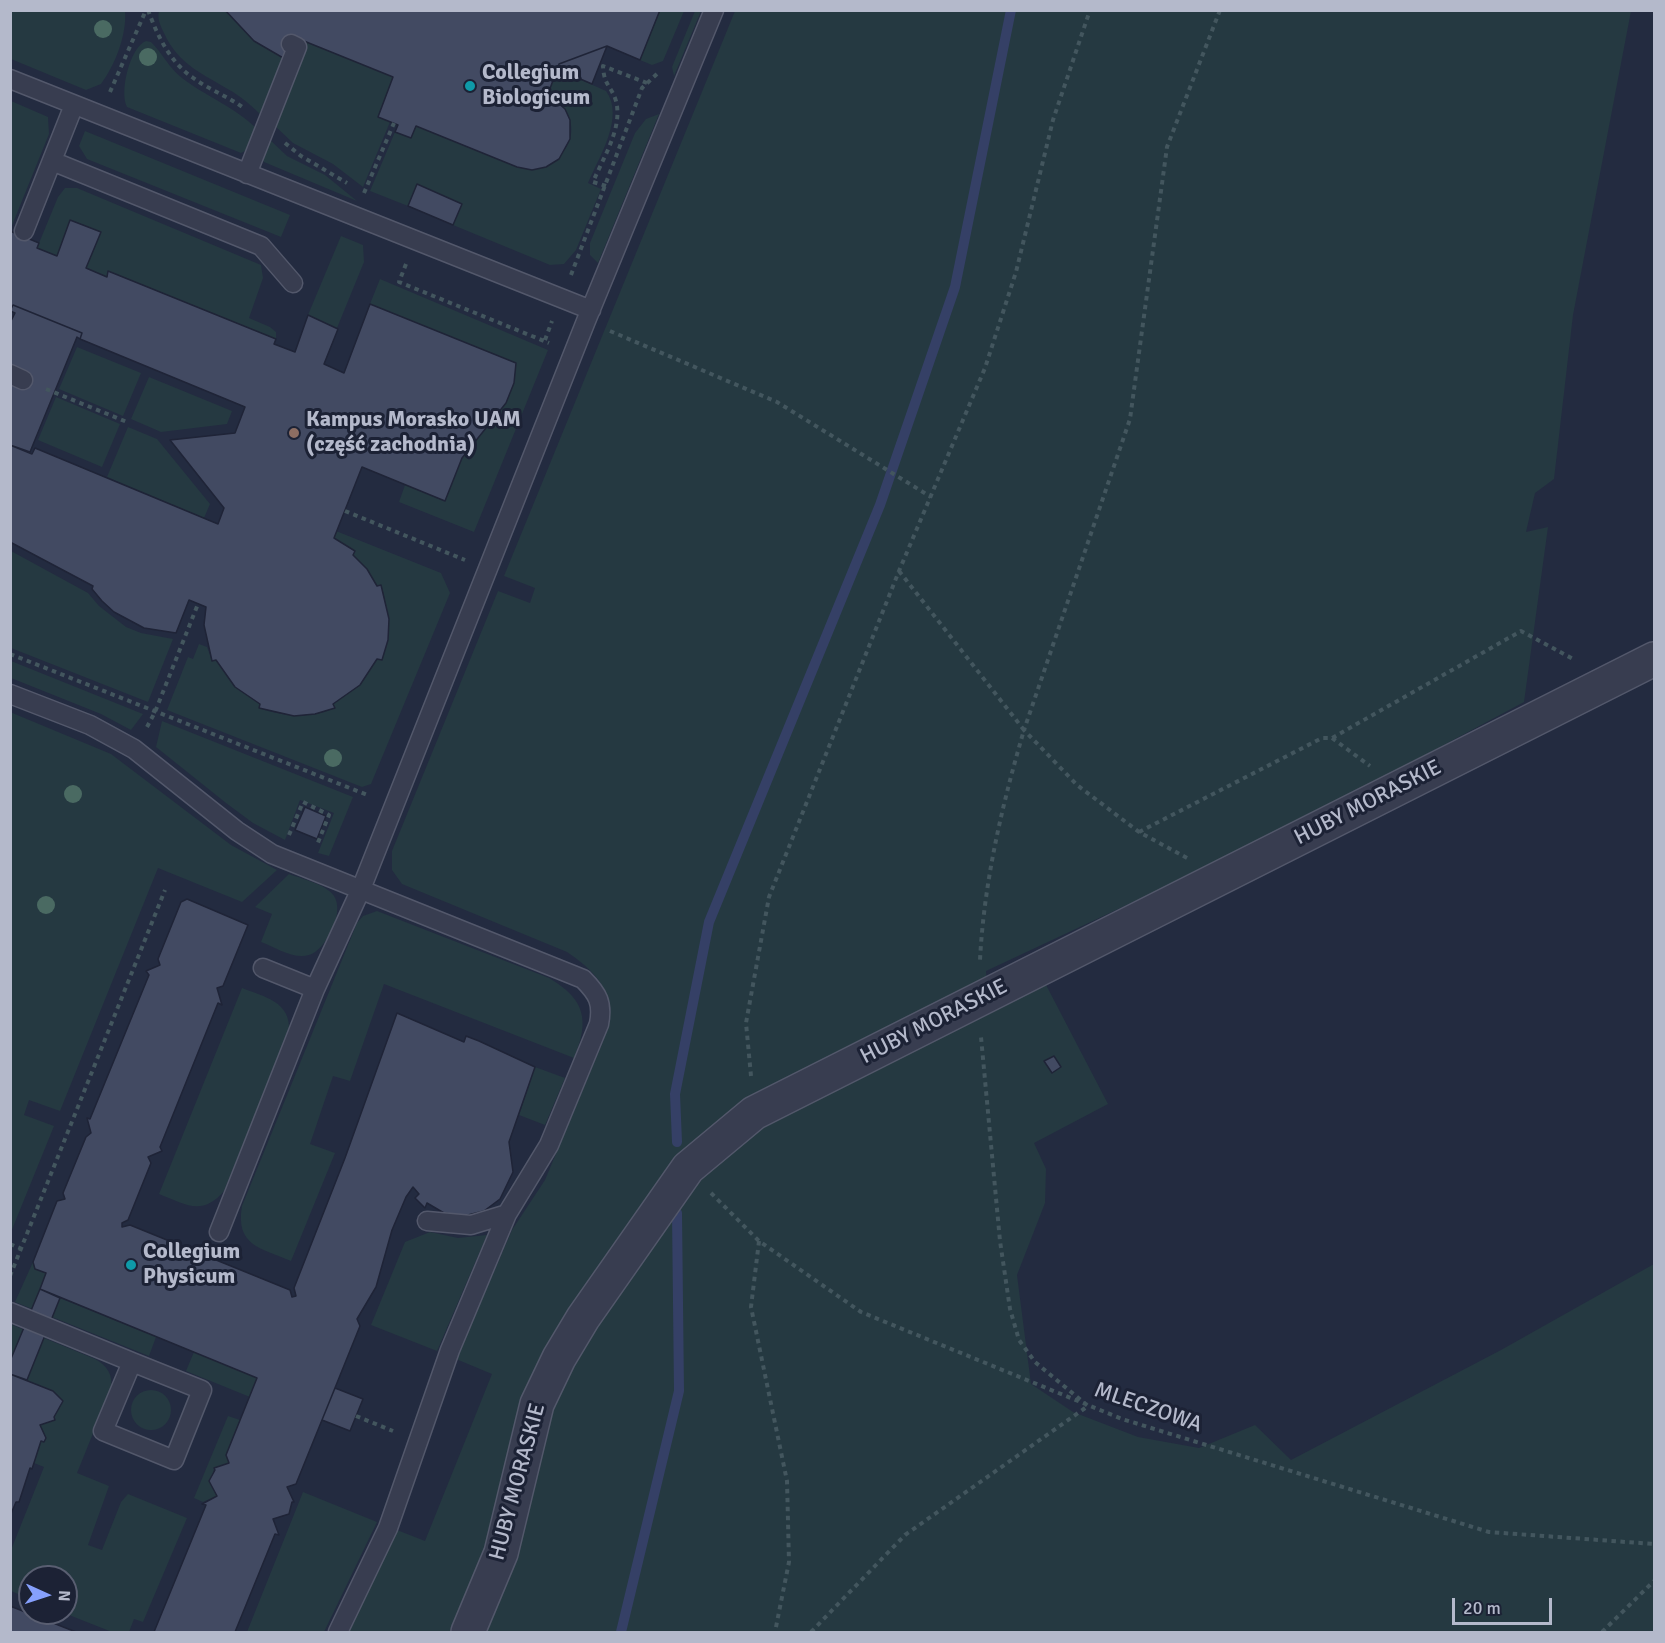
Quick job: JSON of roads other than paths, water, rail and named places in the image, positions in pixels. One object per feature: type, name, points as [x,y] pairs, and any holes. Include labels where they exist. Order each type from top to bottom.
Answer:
[{"type":"street","name":"HUBY MORASKIE","points":[[468,1632],[501,1552],[537,1404],[559,1358],[688,1168],[754,1113],[1654,658]]},
{"type":"lane","points":[[219,1232],[315,989],[361,889],[589,316],[714,10]]},
{"type":"lane","points":[[247,174],[297,47],[291,44]]},
{"type":"lane","points":[[10,79],[562,298],[589,316]]},
{"type":"lane","points":[[24,231],[74,105]]},
{"type":"lane","points":[[52,161],[261,246],[293,283]]},
{"type":"lane","points":[[10,694],[90,725],[134,749],[237,831],[281,858],[583,979],[602,1006],[599,1024],[549,1145],[507,1214],[450,1350],[388,1528],[338,1632]]},
{"type":"lane","points":[[263,968],[315,989]]},
{"type":"lane","points":[[427,1221],[471,1225],[507,1214]]},
{"type":"lane","points":[[10,1312],[202,1390],[174,1460],[103,1431],[132,1362]]},
{"type":"waterway","points":[[677,1142],[675,1094],[709,922],[880,505],[955,287],[1011,10]]},
{"type":"waterway","points":[[621,1632],[679,1391],[677,1213]]},
{"type":"place","name":"Collegium Biologicum","points":[[470,86]]},
{"type":"place","name":"Kampus Morasko UAM (część zachodnia)","points":[[294,433]]},
{"type":"place","name":"Collegium Physicum","points":[[131,1265]]}]
